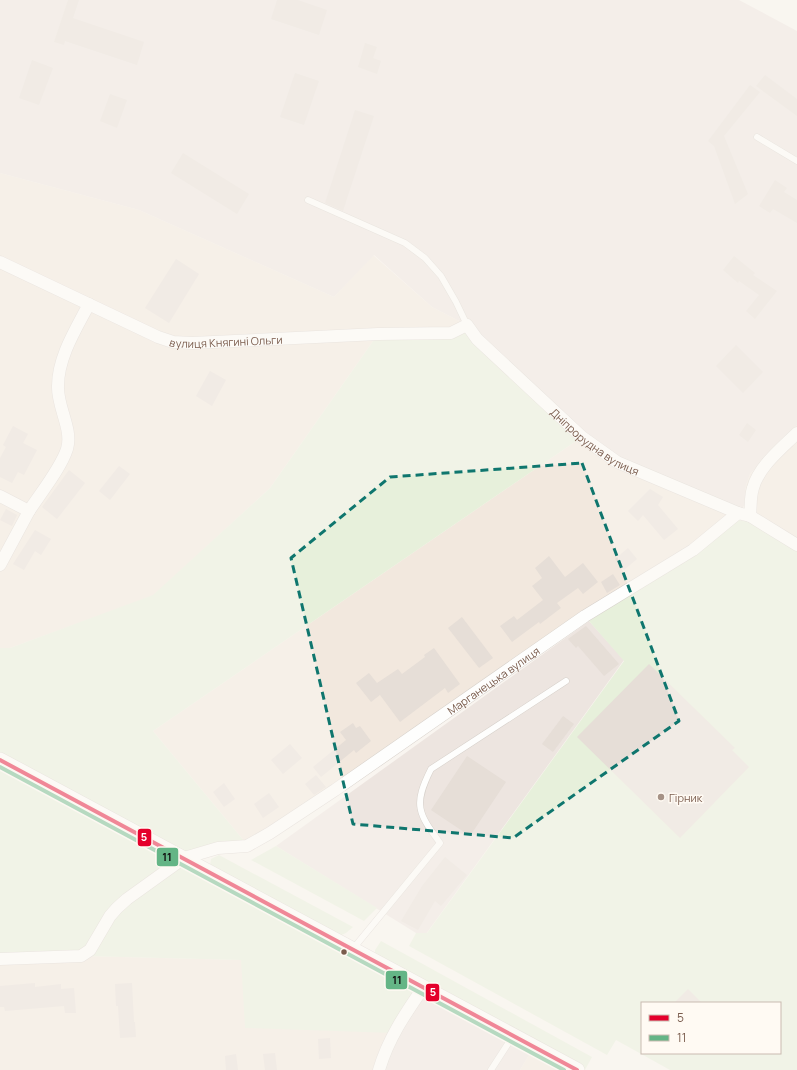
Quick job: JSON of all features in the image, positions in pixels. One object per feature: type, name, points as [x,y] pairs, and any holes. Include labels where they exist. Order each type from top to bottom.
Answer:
[{"type":"street","name":"вулиця Княгині Ольги","points":[[0,262],[158,337],[173,342],[192,343],[378,334],[451,333],[467,325]]},
{"type":"street","points":[[0,565],[29,511],[63,460],[68,448],[68,432],[58,387],[61,366],[70,341],[89,304]]},
{"type":"street","name":"Дніпрорудна вулиця","points":[[467,325],[477,339],[582,437],[618,462],[738,513],[750,516],[797,545]]},
{"type":"street","points":[[750,516],[752,489],[757,476],[797,433]]},
{"type":"street","points":[[0,496],[29,511]]},
{"type":"street","name":"Марганецька вулиця","points":[[184,858],[218,848],[247,846],[335,790],[585,616],[692,550],[738,513]]},
{"type":"street","points":[[0,760],[577,1070]]},
{"type":"street","points":[[0,959],[81,956],[90,950],[110,916],[117,908],[127,899],[184,858]]},
{"type":"street","points":[[379,1070],[394,1033],[423,988]]},
{"type":"lane","points":[[757,137],[797,162]]},
{"type":"lane","points":[[308,200],[405,243],[415,250],[425,258],[441,276],[467,325]]},
{"type":"lane","points":[[352,950],[440,844],[425,823],[419,806],[422,787],[431,769],[566,682]]},
{"type":"lane","points":[[492,1070],[513,1036]]},
{"type":"highlighted area","points":[[582,463],[679,721],[513,838],[353,824],[291,558],[390,477]]},
{"type":"shaded area","points":[[0,0],[739,0],[797,31],[797,425],[750,474],[746,485],[744,506],[738,513],[617,462],[467,325],[432,307],[374,255],[334,297],[139,210],[0,173]]},
{"type":"shaded area","points":[[0,173],[139,210],[334,297],[373,255],[432,307],[467,325],[451,333],[378,334],[270,488],[153,596],[10,648],[0,648]]},
{"type":"shaded area","points":[[797,425],[797,540],[744,506],[746,485],[750,474]]},
{"type":"shaded area","points":[[582,437],[738,513],[335,790],[245,842],[153,731]]},
{"type":"shaded area","points":[[589,621],[624,660],[426,934],[416,933],[276,846]]},
{"type":"shaded area","points":[[81,956],[242,960],[393,1033],[379,1070],[0,1070],[0,959]]},
{"type":"shaded area","points":[[423,988],[534,1047],[520,1070],[379,1070]]},
{"type":"shaded area","points":[[534,1047],[577,1070],[520,1070]]},
{"type":"green space","points":[[467,325],[582,437],[153,731],[245,842],[184,858],[423,988],[393,1033],[245,1028],[241,960],[81,956],[0,959],[0,648],[10,648],[153,595],[270,488],[378,334],[451,333]]},
{"type":"green space","name":"Гірник","points":[[739,520],[754,523],[797,550],[797,1070],[670,1070],[641,1054],[781,1054],[781,1002],[641,1002],[641,1054],[616,1040],[607,1055],[409,946],[416,933],[427,933],[624,661],[589,621],[694,555]]},
{"type":"green space","points":[[276,846],[377,908],[364,921],[251,860]]},
{"type":"green space","points":[[219,855],[353,927],[346,933],[339,936],[210,865],[211,859]]},
{"type":"green space","points":[[381,941],[592,1057],[585,1070],[582,1070],[375,954],[375,950]]},
{"type":"building","points":[[68,0],[79,0],[73,18],[144,42],[137,65],[65,41],[64,45],[54,42]]},
{"type":"building","points":[[277,0],[298,0],[327,10],[319,35],[271,19]]},
{"type":"building","points":[[365,43],[377,47],[373,58],[381,61],[377,74],[358,67]]},
{"type":"building","points":[[32,60],[53,68],[39,105],[19,98]]},
{"type":"building","points":[[295,73],[319,81],[304,125],[280,117]]},
{"type":"building","points":[[765,75],[797,99],[797,116],[756,86]]},
{"type":"building","points":[[750,85],[760,92],[724,136],[748,194],[735,204],[714,146],[708,141]]},
{"type":"building","points":[[110,94],[127,100],[117,128],[100,121]]},
{"type":"building","points":[[355,110],[374,116],[343,211],[325,203]]},
{"type":"building","points":[[183,153],[249,194],[237,214],[171,173]]},
{"type":"building","points":[[775,180],[787,188],[784,192],[797,200],[797,223],[773,209],[770,213],[759,206]]},
{"type":"building","points":[[734,256],[755,273],[753,275],[777,291],[755,319],[746,311],[759,295],[739,281],[738,283],[723,270]]},
{"type":"building","points":[[176,259],[199,274],[169,323],[145,308]]},
{"type":"building","points":[[736,345],[763,372],[743,393],[716,366]]},
{"type":"building","points":[[210,371],[226,380],[212,406],[196,396]]},
{"type":"building","points":[[747,423],[756,430],[748,442],[739,435]]},
{"type":"building","points":[[13,426],[28,434],[23,443],[37,450],[24,475],[18,472],[12,483],[0,477],[0,458],[6,447],[3,445]]},
{"type":"building","points":[[119,466],[130,474],[110,500],[99,491]]},
{"type":"building","points":[[69,470],[85,483],[57,519],[42,507]]},
{"type":"building","points":[[650,489],[663,497],[658,505],[678,529],[664,540],[643,515],[638,521],[628,511]]},
{"type":"building","points":[[6,509],[17,515],[12,526],[0,520]]},
{"type":"building","points":[[35,530],[51,539],[41,555],[35,551],[24,570],[13,564]]},
{"type":"building","points":[[628,548],[637,559],[624,570],[615,559]]},
{"type":"building","points":[[549,556],[565,577],[583,563],[598,582],[583,594],[578,588],[557,603],[561,608],[512,642],[500,626],[514,616],[517,620],[543,600],[532,586],[542,578],[535,568]]},
{"type":"building","points":[[613,574],[620,585],[607,593],[601,582]]},
{"type":"building","points":[[462,617],[493,658],[479,668],[448,628]]},
{"type":"building","points":[[586,626],[619,664],[604,676],[578,646],[576,648],[568,639]]},
{"type":"building","points":[[434,648],[460,684],[448,693],[445,688],[400,722],[380,695],[371,702],[356,683],[369,673],[377,683],[398,669],[402,674],[425,657],[424,655]]},
{"type":"building","points":[[649,664],[735,748],[732,750],[749,767],[680,838],[577,737]]},
{"type":"building","points":[[563,716],[574,724],[553,752],[542,744]]},
{"type":"building","points":[[353,723],[356,728],[360,726],[371,741],[356,753],[354,750],[321,777],[313,767],[346,740],[340,732]]},
{"type":"building","points":[[290,744],[302,758],[283,774],[271,760]]},
{"type":"building","points":[[467,756],[506,782],[470,836],[431,810]]},
{"type":"building","points":[[316,775],[326,787],[314,795],[305,784]]},
{"type":"building","points":[[224,783],[235,799],[224,807],[213,792]]},
{"type":"building","points":[[269,793],[279,807],[263,818],[254,804]]},
{"type":"building","points":[[445,857],[467,875],[441,906],[435,901],[418,930],[401,921],[422,886]]},
{"type":"building","points":[[35,983],[35,987],[61,984],[61,989],[74,988],[76,1013],[65,1013],[64,1006],[5,1011],[4,1007],[0,1007],[0,986]]},
{"type":"building","points":[[132,983],[136,1037],[120,1038],[115,984]]},
{"type":"building","points":[[688,989],[701,1002],[675,1002]]},
{"type":"building","points":[[330,1038],[331,1058],[319,1059],[318,1039]]},
{"type":"building","points":[[275,1053],[277,1070],[265,1070],[263,1054]]},
{"type":"building","points":[[236,1054],[238,1070],[226,1070],[225,1056]]},
{"type":"transit line","name":"5","points":[[0,760],[577,1070]]},
{"type":"transit line","name":"11","points":[[0,767],[564,1070]]},
{"type":"place","name":"Гірник","points":[[661,797]]}]
